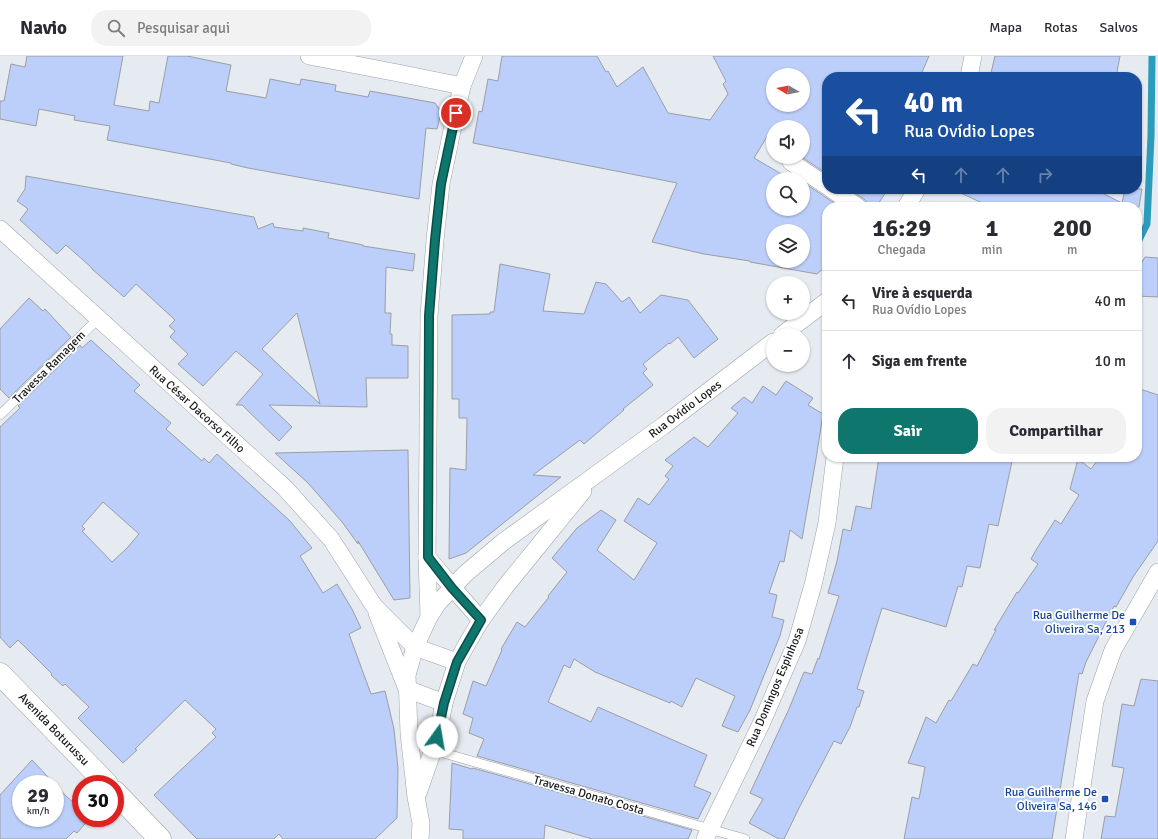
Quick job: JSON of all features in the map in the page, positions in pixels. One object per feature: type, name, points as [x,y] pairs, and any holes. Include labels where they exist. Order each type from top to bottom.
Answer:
[{"type":"main road","name":"Avenida Boturussu","points":[[0,674],[98,775]]},
{"type":"main road","points":[[124,801],[160,839]]},
{"type":"street","points":[[309,56],[462,86]]},
{"type":"street","points":[[429,617],[429,316],[435,240],[441,184],[453,126],[462,86],[474,56]]},
{"type":"street","points":[[970,72],[973,56]]},
{"type":"street","points":[[794,164],[822,183]]},
{"type":"street","points":[[838,194],[850,202]]},
{"type":"street","name":"Rua César Dacorso Filho","points":[[0,229],[285,488],[330,539],[374,606],[415,648]]},
{"type":"street","points":[[791,328],[822,305]]},
{"type":"street","name":"Rua Ovídio Lopes","points":[[407,689],[407,675],[415,648],[429,617],[438,603],[465,574],[503,542],[596,476],[766,347]]},
{"type":"street","name":"Rua Domingos Espinhosa","points":[[707,834],[762,722],[797,640],[813,585],[827,523],[834,462]]},
{"type":"street","name":"Rua Ovídio Lopes","points":[[416,797],[434,750],[444,703],[457,662],[481,620],[529,557],[596,476]]},
{"type":"street","points":[[428,557],[452,588],[481,620]]},
{"type":"street","points":[[1074,839],[1095,701],[1114,650],[1158,572]]},
{"type":"street","name":"Rua César Dacorso Filho","points":[[374,606],[407,689]]},
{"type":"street","points":[[415,648],[457,662]]},
{"type":"street","points":[[420,839],[421,823],[416,797],[409,733],[407,689],[444,703]]},
{"type":"lane","name":"Travessa Ramagem","points":[[0,415],[98,319]]},
{"type":"lane","name":"Travessa Donato Costa","points":[[434,750],[707,834],[745,839]]},
{"type":"building","points":[[27,56],[123,56],[114,105],[149,111],[150,101],[159,103],[168,56],[187,56],[231,65],[226,91],[266,98],[270,79],[300,85],[301,79],[336,85],[335,91],[368,97],[370,91],[435,103],[441,112],[437,129],[426,128],[419,199],[248,168],[231,163],[107,140],[110,126],[74,120],[75,116],[39,109],[36,126],[0,119],[0,101],[4,101],[11,64],[25,67]]},
{"type":"building","points":[[502,56],[597,56],[617,87],[643,67],[668,113],[710,120],[728,94],[723,84],[726,81],[713,56],[929,56],[922,72],[822,72],[822,171],[810,163],[810,120],[766,120],[766,138],[754,158],[778,172],[766,172],[766,216],[810,216],[810,187],[833,202],[822,202],[822,270],[817,274],[784,268],[810,268],[810,224],[766,224],[766,265],[704,254],[652,242],[677,183],[473,143],[479,111],[482,112],[488,79],[498,81]]},
{"type":"building","points":[[995,56],[1120,56],[1117,72],[991,72]]},
{"type":"building","points":[[26,176],[254,217],[258,229],[273,223],[274,227],[303,231],[303,228],[329,233],[328,238],[363,246],[415,254],[413,271],[386,267],[385,313],[391,313],[390,334],[392,334],[392,345],[408,346],[408,378],[366,378],[367,407],[269,405],[292,427],[279,441],[242,405],[236,405],[263,374],[236,351],[203,386],[178,364],[188,354],[170,337],[175,331],[169,326],[175,320],[136,284],[124,297],[66,245],[57,254],[20,220],[28,209],[17,201],[25,189]],"holes":[[[297,313],[320,404],[262,349]]]},
{"type":"building","points":[[856,194],[885,194],[879,202],[867,202]]},
{"type":"building","points":[[963,194],[1104,194],[1120,202],[980,202]]},
{"type":"building","points":[[1124,194],[1141,194],[1140,202],[1122,202]]},
{"type":"building","points":[[1145,257],[1158,258],[1158,297],[1142,296],[1142,262]]},
{"type":"building","points":[[500,264],[550,274],[543,311],[584,314],[596,282],[606,284],[622,302],[629,297],[640,313],[661,295],[688,300],[718,339],[694,358],[678,337],[643,364],[647,369],[643,373],[653,385],[623,409],[624,410],[584,444],[580,440],[533,475],[561,477],[466,553],[449,559],[450,468],[466,470],[467,418],[459,418],[459,399],[452,399],[452,315],[490,314],[490,312],[494,312]]},
{"type":"building","points":[[29,298],[43,311],[45,309],[71,337],[9,398],[0,389],[0,329]]},
{"type":"building","points":[[91,340],[140,385],[134,391],[171,423],[166,429],[202,461],[204,458],[209,463],[217,454],[290,521],[312,548],[300,556],[323,593],[337,584],[352,609],[361,628],[349,634],[371,694],[385,691],[394,729],[398,768],[397,818],[375,839],[283,839],[279,834],[274,839],[197,839],[154,795],[216,737],[212,733],[216,729],[185,700],[135,749],[137,750],[123,763],[78,718],[89,707],[65,684],[63,686],[51,675],[52,674],[18,640],[10,648],[0,637],[0,427],[20,408],[18,406],[80,345],[82,348]],"holes":[[[103,502],[139,534],[112,562],[82,531],[85,529],[82,526]]]},
{"type":"building","points":[[786,381],[813,398],[808,405],[822,413],[822,420],[802,539],[790,530],[784,562],[780,561],[769,593],[777,595],[772,617],[784,620],[780,636],[750,710],[738,732],[722,726],[735,696],[696,678],[682,707],[671,701],[670,703],[595,672],[574,659],[570,668],[564,665],[548,702],[591,722],[598,707],[707,755],[694,786],[711,793],[698,819],[477,756],[484,739],[469,733],[473,718],[463,714],[473,681],[486,686],[502,650],[501,649],[517,622],[525,627],[567,572],[552,558],[577,528],[601,510],[616,520],[597,550],[634,580],[657,543],[624,521],[638,498],[649,505],[669,479],[665,476],[673,466],[665,460],[694,437],[708,447],[738,413],[731,408],[744,397],[752,403],[763,386],[776,395]]},
{"type":"building","points":[[1142,390],[1158,395],[1158,541],[1133,577],[1116,607],[1114,606],[1086,662],[1082,674],[1079,673],[1052,839],[904,839],[912,797],[919,799],[925,767],[908,763],[926,717],[936,723],[949,700],[951,701],[973,664],[977,666],[996,630],[994,630],[1017,592],[1018,593],[1038,564],[1031,559],[1036,550],[1055,520],[1061,524],[1079,495],[1070,489],[1077,462],[1082,462],[1091,469],[1096,462],[1142,462]]},
{"type":"building","points":[[408,450],[410,598],[394,600],[358,541],[358,544],[342,522],[308,483],[275,453]]},
{"type":"building","points":[[878,462],[1012,462],[998,526],[989,524],[980,568],[967,566],[962,587],[958,586],[946,627],[882,608],[857,689],[864,691],[859,707],[857,707],[850,727],[841,744],[834,741],[784,839],[779,839],[749,823],[763,799],[750,793],[789,709],[804,672],[812,674],[818,658],[819,659],[839,596],[828,593],[837,561],[843,529],[851,531],[856,506],[871,509]]},
{"type":"building","points":[[1141,679],[1158,681],[1158,839],[1101,839],[1105,816],[1115,817],[1124,768],[1112,766],[1122,704],[1134,706]]},
{"type":"building","points":[[32,760],[46,775],[18,775]]},
{"type":"building","points":[[452,763],[692,830],[688,839],[592,839],[545,825],[544,839],[463,839],[463,830],[449,829]]},
{"type":"building","points":[[12,782],[12,827],[64,827],[64,794],[72,801],[72,827],[82,827],[77,833],[74,831],[66,839],[0,839],[0,795]]},
{"type":"waterway","points":[[1142,234],[1147,224],[1151,136],[1152,56]]},
{"type":"place","name":"Rua Guilherme De Oliveira Sa, 213","points":[[1133,622]]},
{"type":"place","name":"Rua Guilherme De Oliveira Sa, 146","points":[[1105,799]]},
{"type":"route","points":[[437,737],[444,703],[457,662],[481,620],[452,588],[428,557],[429,316],[441,184],[456,113]]}]
